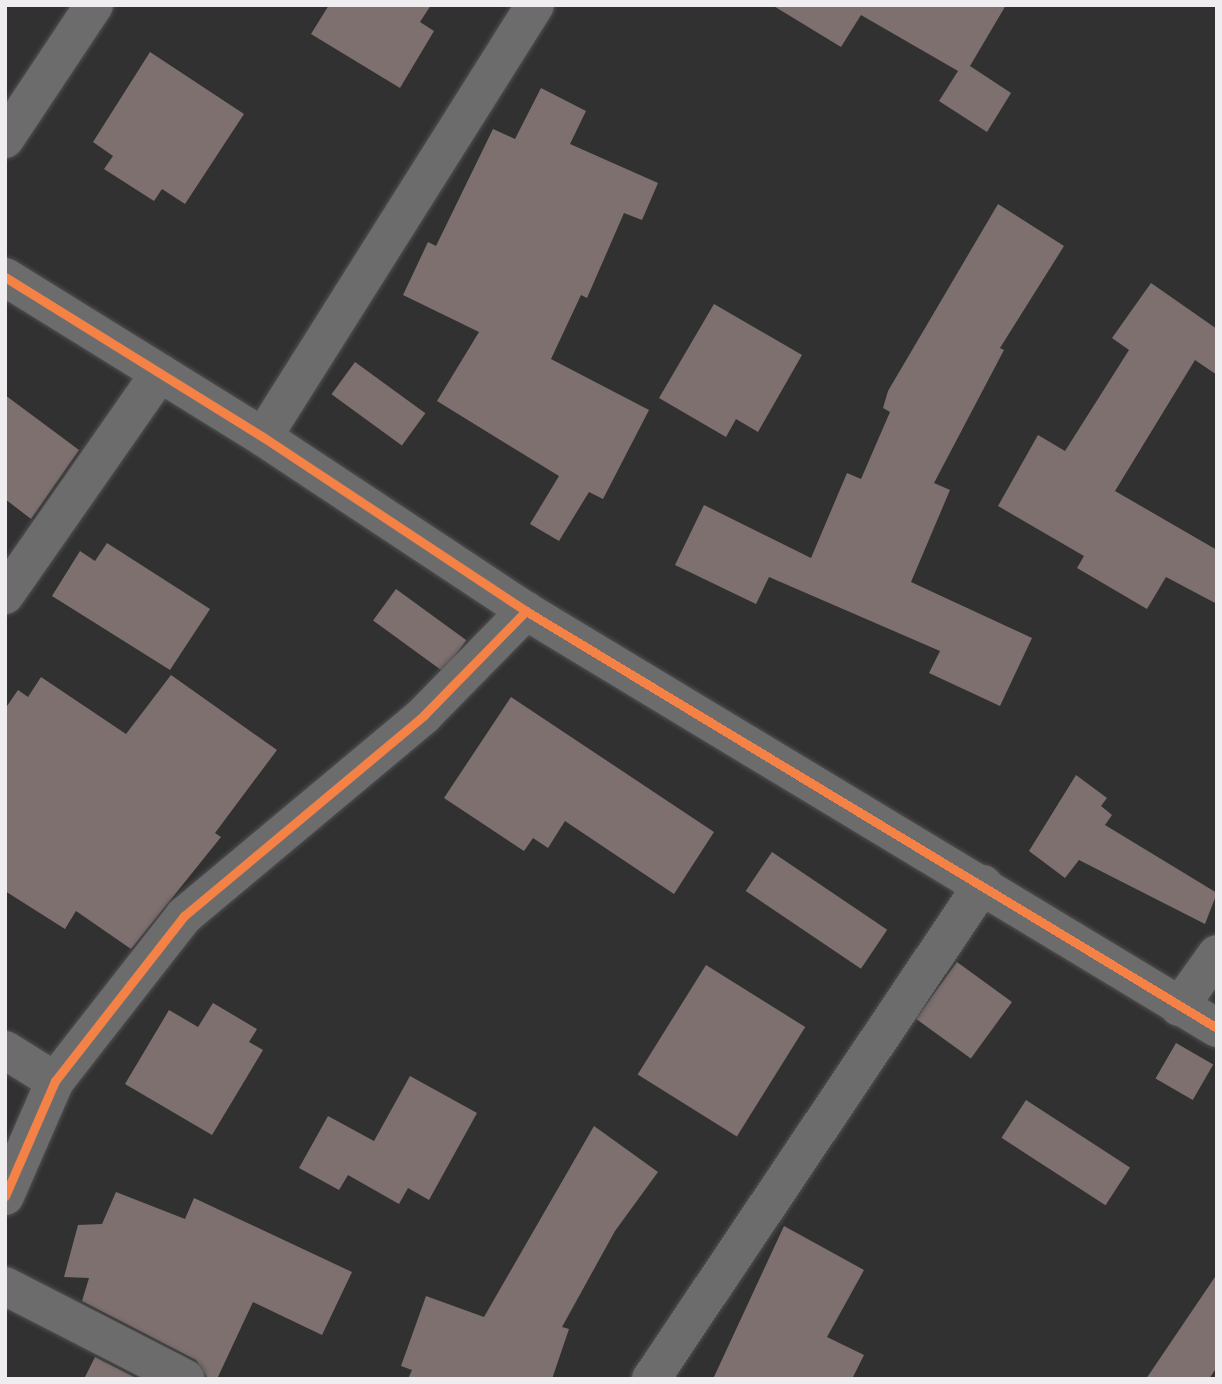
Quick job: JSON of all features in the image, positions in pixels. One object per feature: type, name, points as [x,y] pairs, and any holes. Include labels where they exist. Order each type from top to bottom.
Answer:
[{"type":"street","points":[[5,139],[94,5]]},
{"type":"street","points":[[263,437],[535,5]]},
{"type":"street","points":[[5,277],[263,437],[526,611],[983,884],[1178,1007],[1217,1028]]},
{"type":"street","points":[[5,595],[160,373]]},
{"type":"street","points":[[5,1196],[55,1081],[184,916],[424,715],[526,611]]},
{"type":"street","points":[[652,1379],[983,884]]},
{"type":"street","points":[[1178,1007],[1217,954]]},
{"type":"street","points":[[5,1050],[55,1081]]},
{"type":"street","points":[[5,1286],[186,1379]]},
{"type":"building","points":[[329,5],[431,5],[420,22],[434,31],[400,88],[311,34]]},
{"type":"building","points":[[772,5],[1006,5],[970,66],[1011,93],[987,132],[939,101],[958,71],[861,15],[841,47]]},
{"type":"building","points":[[150,52],[244,114],[185,204],[162,189],[154,201],[104,169],[113,156],[93,142]]},
{"type":"building","points":[[541,88],[586,111],[570,144],[658,183],[642,220],[624,213],[587,298],[581,295],[551,359],[649,410],[603,499],[589,492],[559,541],[530,524],[559,476],[437,401],[479,332],[403,295],[428,242],[436,246],[493,129],[515,139]]},
{"type":"building","points":[[998,204],[1064,246],[1000,348],[1004,350],[934,483],[950,490],[911,582],[1032,638],[1000,706],[929,673],[940,651],[769,577],[756,604],[675,565],[704,505],[811,558],[847,473],[861,479],[890,412],[883,408],[888,391]]},
{"type":"building","points":[[1151,283],[1217,329],[1217,375],[1195,360],[1115,491],[1217,550],[1217,604],[1166,577],[1147,609],[1077,568],[1084,556],[998,506],[1038,435],[1065,451],[1129,350],[1112,338]]},
{"type":"building","points":[[714,304],[802,355],[758,432],[736,419],[726,437],[659,398]]},
{"type":"building","points":[[355,362],[425,413],[402,445],[331,394]]},
{"type":"building","points":[[5,395],[79,450],[31,519],[5,499]]},
{"type":"building","points":[[107,543],[210,609],[170,670],[52,596],[80,551],[95,561]]},
{"type":"building","points":[[396,589],[466,640],[443,672],[373,621]]},
{"type":"building","points":[[171,675],[277,750],[215,833],[221,837],[131,949],[76,911],[65,929],[5,891],[5,709],[18,690],[28,697],[41,677],[126,734]]},
{"type":"building","points":[[511,697],[714,832],[674,894],[565,821],[548,848],[533,838],[524,851],[444,798]]},
{"type":"building","points":[[1076,775],[1107,798],[1101,806],[1112,815],[1105,825],[1217,893],[1205,924],[1079,860],[1065,878],[1029,851]]},
{"type":"building","points":[[772,852],[887,930],[861,969],[746,891]]},
{"type":"building","points":[[957,962],[1012,1002],[971,1059],[916,1019]]},
{"type":"building","points":[[706,965],[805,1027],[737,1136],[638,1074]]},
{"type":"building","points":[[213,1003],[257,1029],[249,1042],[263,1050],[212,1135],[125,1084],[169,1010],[198,1027]]},
{"type":"building","points":[[1176,1043],[1213,1064],[1193,1100],[1156,1079]]},
{"type":"building","points":[[410,1076],[477,1113],[429,1200],[408,1188],[399,1204],[348,1175],[339,1190],[299,1168],[328,1116],[374,1141]]},
{"type":"building","points":[[1026,1100],[1130,1168],[1105,1205],[1001,1138]]},
{"type":"building","points":[[594,1126],[658,1172],[615,1231],[562,1327],[569,1329],[552,1379],[408,1379],[412,1370],[401,1366],[426,1296],[484,1317]]},
{"type":"building","points":[[116,1192],[185,1219],[194,1198],[352,1272],[322,1335],[253,1302],[217,1379],[208,1379],[196,1360],[82,1301],[89,1278],[64,1277],[78,1225],[102,1224]]},
{"type":"building","points":[[784,1226],[864,1270],[827,1337],[864,1355],[852,1379],[713,1379]]},
{"type":"building","points":[[1217,1274],[1217,1367],[1209,1379],[1146,1379]]},
{"type":"building","points":[[95,1357],[138,1379],[84,1379]]},
{"type":"cycle path","points":[[5,277],[263,437],[526,611],[1217,1028]]},
{"type":"cycle path","points":[[5,1196],[55,1081],[184,916],[424,715],[526,611]]}]
